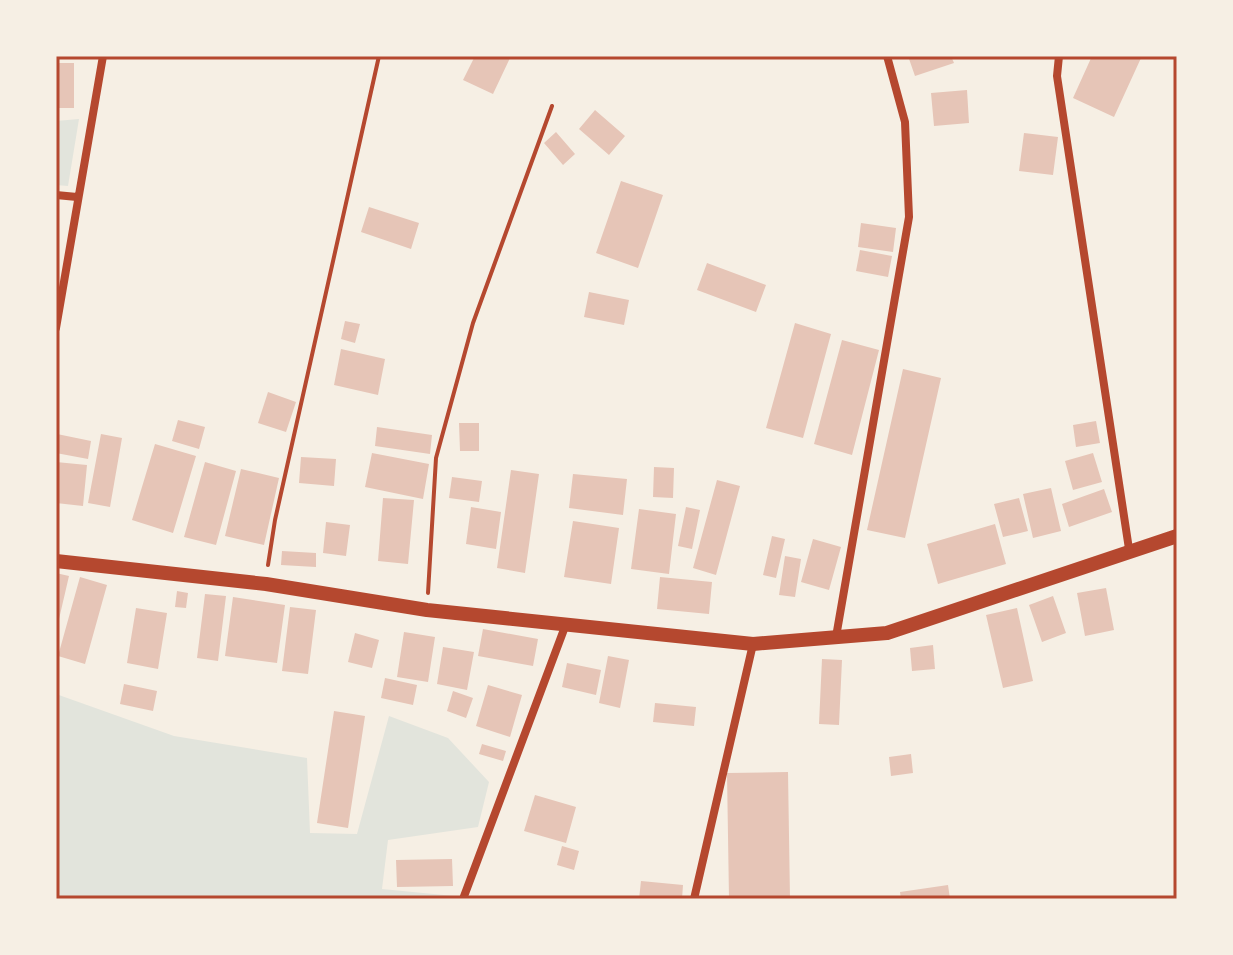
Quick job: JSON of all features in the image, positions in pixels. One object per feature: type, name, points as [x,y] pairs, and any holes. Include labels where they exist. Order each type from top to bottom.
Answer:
[{"type":"street","points":[[56,328],[103,56]]},
{"type":"street","points":[[836,637],[909,217],[905,122],[887,56]]},
{"type":"street","points":[[1059,56],[1057,76],[1129,549]]},
{"type":"street","points":[[56,195],[77,197]]},
{"type":"street","points":[[56,561],[266,584],[427,610],[753,644],[887,633],[1129,549],[1177,536]]},
{"type":"street","points":[[463,899],[566,624]]},
{"type":"street","points":[[694,899],[753,644]]},
{"type":"path","points":[[266,584],[275,520],[379,56]]},
{"type":"path","points":[[427,610],[436,458],[473,323],[552,106]]},
{"type":"shaded area","points":[[79,119],[68,186],[56,185],[56,121]]},
{"type":"shaded area","points":[[56,694],[174,736],[307,758],[310,833],[357,834],[389,716],[448,738],[489,782],[478,827],[388,840],[382,889],[454,896],[453,899],[56,899]]},
{"type":"building","points":[[475,56],[511,56],[493,94],[463,80]]},
{"type":"building","points":[[908,56],[951,56],[954,63],[915,76]]},
{"type":"building","points":[[1092,56],[1141,58],[1114,117],[1073,98]]},
{"type":"building","points":[[56,63],[74,63],[74,108],[56,108]]},
{"type":"building","points":[[967,90],[969,123],[934,126],[931,93]]},
{"type":"building","points":[[595,110],[625,136],[609,155],[579,129]]},
{"type":"building","points":[[556,132],[575,154],[563,165],[544,143]]},
{"type":"building","points":[[1024,133],[1058,137],[1053,175],[1019,171]]},
{"type":"building","points":[[621,181],[663,195],[638,268],[596,253]]},
{"type":"building","points":[[369,207],[419,223],[411,249],[361,232]]},
{"type":"building","points":[[861,223],[896,228],[893,252],[858,247]]},
{"type":"building","points":[[860,250],[892,256],[888,277],[856,271]]},
{"type":"building","points":[[707,263],[766,285],[756,312],[697,290]]},
{"type":"building","points":[[589,292],[629,300],[624,325],[584,317]]},
{"type":"building","points":[[345,321],[360,324],[355,343],[341,339]]},
{"type":"building","points":[[795,323],[831,334],[803,438],[766,428]]},
{"type":"building","points":[[842,340],[879,350],[852,455],[814,444]]},
{"type":"building","points":[[341,349],[385,359],[378,395],[334,385]]},
{"type":"building","points":[[903,369],[941,378],[905,538],[867,530]]},
{"type":"building","points":[[268,392],[296,402],[286,432],[258,423]]},
{"type":"building","points":[[178,420],[205,427],[199,449],[172,441]]},
{"type":"building","points":[[1096,421],[1100,443],[1076,447],[1073,425]]},
{"type":"building","points":[[459,423],[479,423],[479,451],[460,451]]},
{"type":"building","points":[[377,427],[432,435],[430,454],[375,446]]},
{"type":"building","points":[[57,434],[91,441],[88,459],[56,453]]},
{"type":"building","points":[[101,434],[122,438],[110,507],[88,503]]},
{"type":"building","points":[[155,444],[196,456],[173,533],[132,520]]},
{"type":"building","points":[[372,453],[429,464],[423,499],[365,487]]},
{"type":"building","points":[[1093,453],[1102,482],[1073,490],[1065,461]]},
{"type":"building","points":[[301,457],[336,459],[334,486],[299,483]]},
{"type":"building","points":[[56,462],[87,465],[83,506],[56,503]]},
{"type":"building","points":[[205,462],[236,471],[216,545],[184,537]]},
{"type":"building","points":[[654,467],[674,468],[673,498],[653,497]]},
{"type":"building","points":[[241,469],[279,478],[264,545],[225,536]]},
{"type":"building","points":[[511,470],[539,474],[525,573],[497,568]]},
{"type":"building","points":[[573,474],[627,479],[623,515],[569,508]]},
{"type":"building","points":[[452,477],[482,481],[479,502],[449,498]]},
{"type":"building","points":[[717,480],[740,486],[716,575],[693,568]]},
{"type":"building","points":[[1051,488],[1061,531],[1033,538],[1023,494]]},
{"type":"building","points":[[1104,489],[1112,512],[1069,527],[1062,504]]},
{"type":"building","points":[[383,498],[414,500],[408,564],[378,561]]},
{"type":"building","points":[[1019,498],[1028,531],[1003,537],[994,504]]},
{"type":"building","points":[[471,507],[501,512],[496,549],[466,544]]},
{"type":"building","points":[[686,507],[700,510],[692,549],[678,546]]},
{"type":"building","points":[[639,509],[676,514],[669,574],[631,569]]},
{"type":"building","points":[[573,521],[619,528],[611,584],[564,577]]},
{"type":"building","points":[[326,522],[350,525],[346,556],[323,553]]},
{"type":"building","points":[[995,524],[1006,564],[938,584],[927,544]]},
{"type":"building","points":[[772,536],[785,539],[776,578],[763,575]]},
{"type":"building","points":[[813,539],[841,547],[829,590],[801,582]]},
{"type":"building","points":[[282,551],[316,553],[316,567],[281,565]]},
{"type":"building","points":[[785,556],[801,559],[795,597],[779,595]]},
{"type":"building","points":[[56,573],[69,576],[59,619],[56,618]]},
{"type":"building","points":[[80,577],[107,585],[85,664],[58,656]]},
{"type":"building","points":[[660,577],[712,582],[709,614],[657,609]]},
{"type":"building","points":[[1106,588],[1114,630],[1085,636],[1077,593]]},
{"type":"building","points":[[177,591],[188,593],[186,608],[175,607]]},
{"type":"building","points":[[205,594],[226,596],[218,661],[197,658]]},
{"type":"building","points":[[1053,596],[1066,633],[1042,642],[1029,605]]},
{"type":"building","points":[[233,597],[285,605],[277,663],[225,656]]},
{"type":"building","points":[[290,607],[316,610],[308,674],[282,671]]},
{"type":"building","points":[[136,608],[167,613],[158,669],[127,663]]},
{"type":"building","points":[[1017,608],[1033,681],[1003,688],[986,615]]},
{"type":"building","points":[[483,629],[538,639],[533,666],[478,656]]},
{"type":"building","points":[[404,632],[435,637],[428,682],[397,677]]},
{"type":"building","points":[[355,633],[379,640],[372,668],[348,662]]},
{"type":"building","points":[[933,645],[935,669],[912,671],[910,648]]},
{"type":"building","points":[[443,647],[474,652],[467,690],[437,684]]},
{"type":"building","points":[[608,656],[629,660],[620,708],[599,703]]},
{"type":"building","points":[[822,659],[842,660],[839,725],[819,724]]},
{"type":"building","points":[[567,663],[601,670],[596,695],[562,687]]},
{"type":"building","points":[[385,678],[417,685],[413,705],[381,698]]},
{"type":"building","points":[[124,684],[157,691],[153,711],[120,704]]},
{"type":"building","points":[[488,685],[522,695],[510,737],[476,726]]},
{"type":"building","points":[[453,691],[473,698],[466,718],[447,711]]},
{"type":"building","points":[[655,703],[696,707],[694,726],[653,722]]},
{"type":"building","points":[[334,711],[365,716],[348,828],[317,823]]},
{"type":"building","points":[[482,744],[506,751],[503,761],[479,754]]},
{"type":"building","points":[[911,754],[913,773],[891,776],[889,757]]},
{"type":"building","points":[[788,772],[790,899],[729,899],[727,773]]},
{"type":"building","points":[[535,795],[576,807],[566,843],[524,831]]},
{"type":"building","points":[[562,846],[579,851],[574,870],[557,865]]},
{"type":"building","points":[[452,859],[453,886],[397,887],[396,860]]},
{"type":"building","points":[[641,881],[683,885],[682,899],[639,899]]},
{"type":"building","points":[[948,885],[950,899],[901,899],[900,892]]}]
